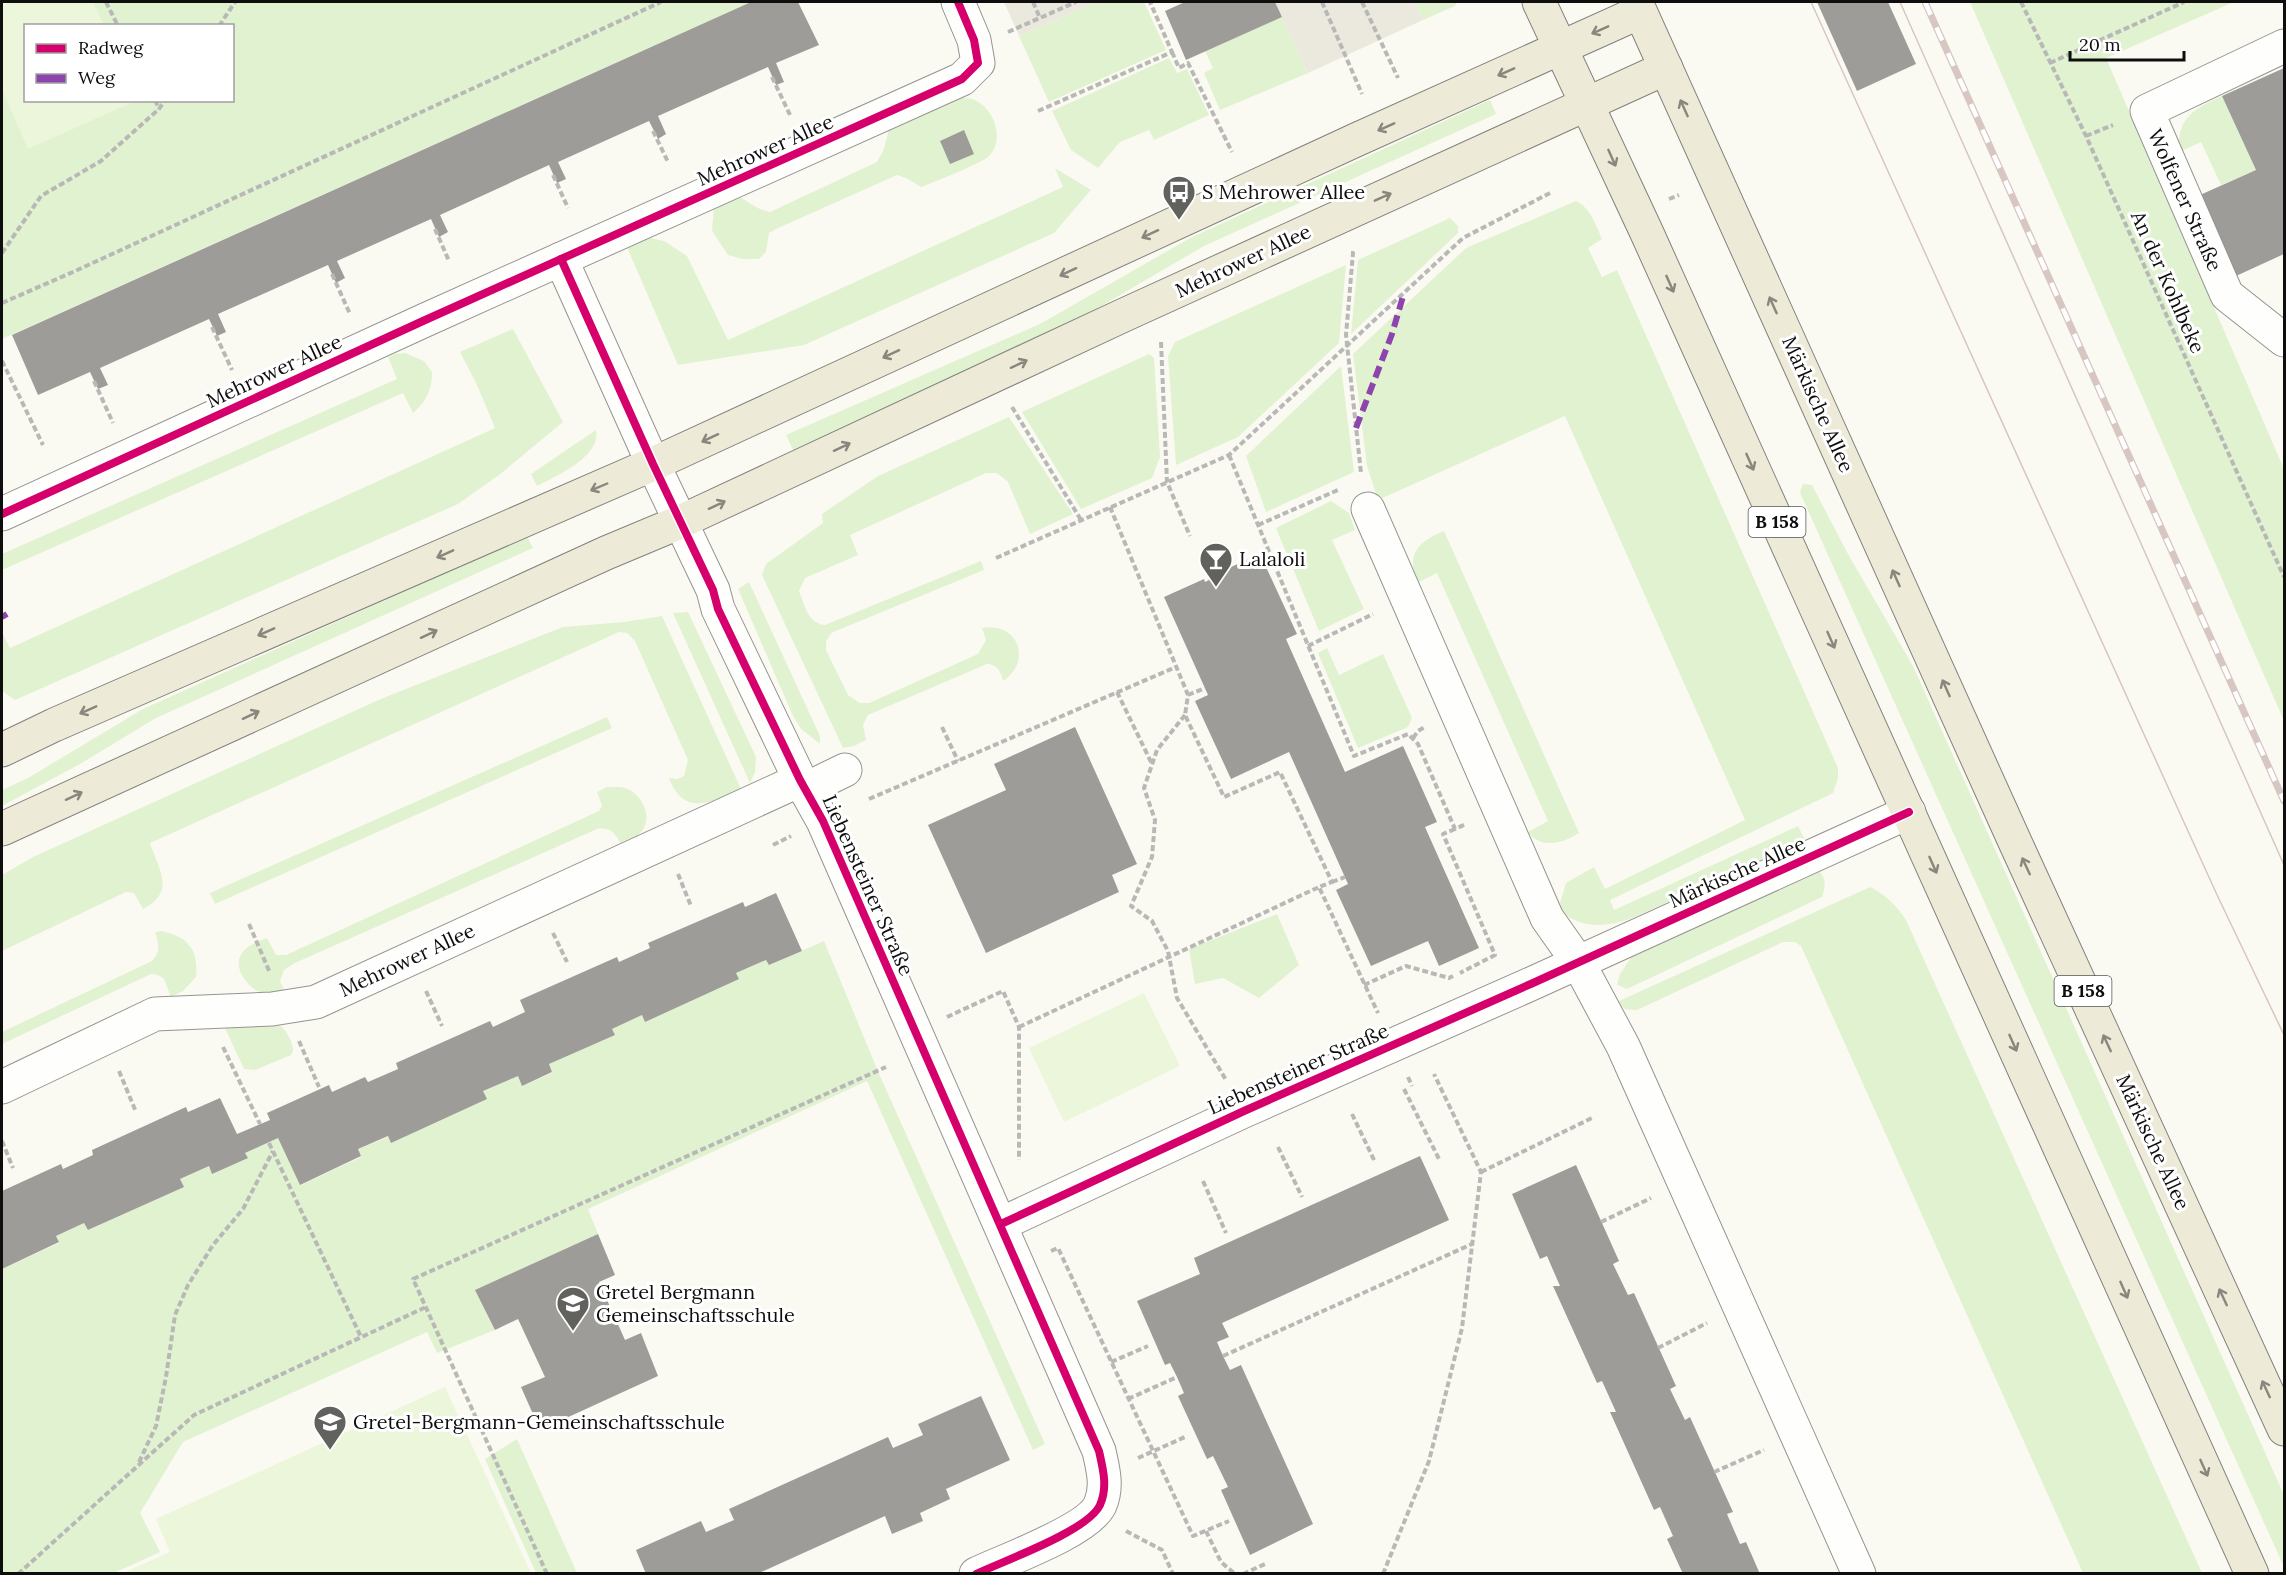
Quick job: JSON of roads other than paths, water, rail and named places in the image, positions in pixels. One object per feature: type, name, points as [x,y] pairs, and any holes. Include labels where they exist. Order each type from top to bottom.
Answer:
[{"type":"main road","name":"B 158","points":[[1539,2],[1588,104],[2252,1574]]},
{"type":"main road","points":[[2,750],[54,725],[653,464],[1150,234],[1560,48],[1638,7]]},
{"type":"main road","name":"Märkische Allee","points":[[1638,7],[2015,842],[2284,1429]]},
{"type":"main road","name":"Mehrower Allee","points":[[2,829],[587,562],[680,522],[1124,315],[1666,68]]},
{"type":"street","name":"Mehrower Allee","points":[[2,514],[247,401],[962,79],[978,63],[974,40],[958,2]]},
{"type":"street","name":"Wolfener Straße","points":[[2284,46],[2147,111],[2227,295],[2284,340]]},
{"type":"street","points":[[561,259],[653,464]]},
{"type":"street","name":"Liebensteiner Straße","points":[[653,464],[713,590],[718,609],[823,821],[1099,1451],[1104,1473],[1104,1491],[1100,1506],[1094,1514],[1074,1529],[976,1574]]},
{"type":"street","points":[[1365,497],[1406,597],[1547,918],[1578,962],[1623,1046],[1859,1574]]},
{"type":"street","name":"Mehrower Allee","points":[[2,1088],[155,1014],[272,1009],[316,1002],[803,784],[844,770]]},
{"type":"street","name":"Märkische Allee","points":[[1578,962],[1909,812]]},
{"type":"street","name":"Liebensteiner Straße","points":[[1001,1224],[1244,1111],[1578,962]]},
{"type":"tram line","points":[[1811,2],[2218,897],[2284,1035]]},
{"type":"tram line","points":[[1900,2],[2284,865]]},
{"type":"railway","points":[[1925,2],[2284,801]]},
{"type":"place","name":"S Mehrower Allee","points":[[1179,221]]},
{"type":"place","name":"Lalaloli","points":[[1216,588]]},
{"type":"place","name":"Gretel Bergmann Gemeinschaftsschule","points":[[573,1332]]},
{"type":"place","name":"Gretel-Bergmann-Gemeinschaftsschule","points":[[330,1451]]}]
